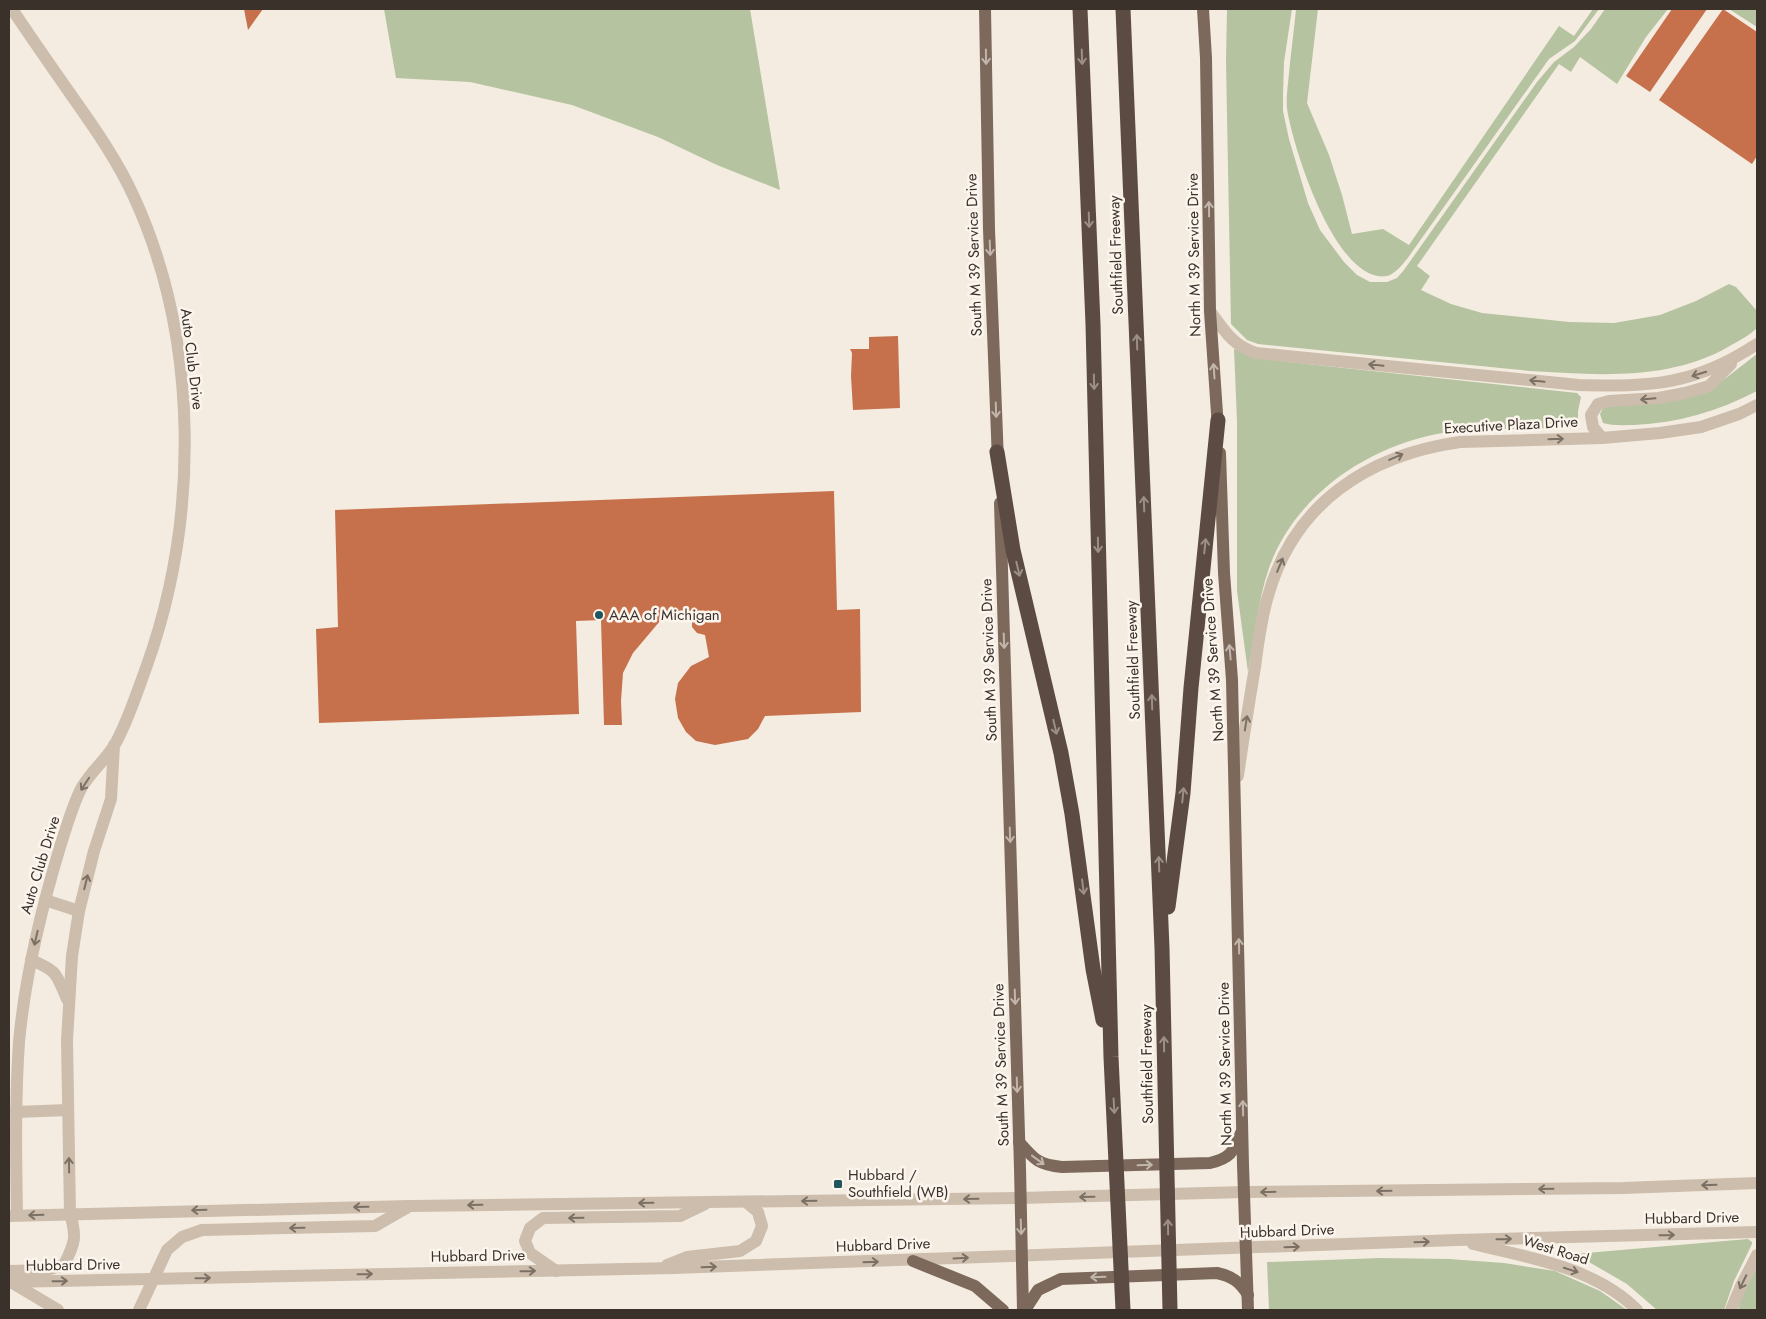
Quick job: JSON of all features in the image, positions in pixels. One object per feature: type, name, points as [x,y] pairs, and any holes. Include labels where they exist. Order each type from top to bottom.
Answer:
[{"type":"highway","name":"Southfield Freeway","points":[[1080,9],[1093,324],[1111,1057],[1123,1310]]},
{"type":"highway","name":"Southfield Freeway","points":[[1123,9],[1162,948],[1170,1310]]},
{"type":"highway","points":[[1162,948],[1183,793],[1191,688],[1218,420]]},
{"type":"highway","points":[[997,452],[1013,550],[1066,779],[1093,969],[1111,1057]]},
{"type":"main road","name":"South M 39 Service Drive","points":[[985,9],[989,229],[1002,551],[1024,1310]]},
{"type":"main road","name":"North M 39 Service Drive","points":[[1203,9],[1206,58],[1210,311],[1218,420],[1236,788],[1248,1310]]},
{"type":"main road","points":[[1206,58],[1210,9]]},
{"type":"main road","points":[[1019,1142],[1032,1157],[1045,1165],[1062,1168],[1210,1163],[1223,1160],[1233,1151],[1243,1128]]},
{"type":"main road","points":[[913,1261],[975,1286],[1003,1310]]},
{"type":"main road","points":[[1024,1310],[1038,1290],[1061,1279],[1217,1273],[1233,1279],[1241,1285],[1248,1295]]},
{"type":"street","name":"Auto Club Drive","points":[[12,9],[93,127],[133,195],[148,231],[165,284],[177,345],[182,381],[185,430],[184,479],[177,547],[162,619],[147,666],[114,745],[82,787],[61,843],[31,960],[19,1040],[13,1216]]},
{"type":"street","name":"Executive Plaza Drive","points":[[1210,311],[1232,341],[1243,349],[1256,353],[1569,384],[1628,386],[1651,385],[1680,380],[1708,372],[1736,358],[1757,344]]},
{"type":"street","name":"Executive Plaza Drive","points":[[1602,438],[1593,427],[1591,415],[1598,404],[1609,401],[1660,398],[1685,394],[1709,386],[1736,358]]},
{"type":"street","name":"Executive Plaza Drive","points":[[1236,788],[1268,596],[1287,548],[1319,506],[1345,485],[1373,467],[1406,453],[1437,445],[1460,442],[1602,438],[1660,433],[1700,427],[1739,414],[1757,405]]},
{"type":"street","name":"Auto Club Drive","points":[[10,1278],[64,1265],[71,1250],[76,1231],[70,1214],[68,1002],[72,956],[79,911],[94,851],[111,799],[114,745]]},
{"type":"street","points":[[45,900],[79,911]]},
{"type":"street","points":[[31,960],[45,966],[56,974],[68,1002]]},
{"type":"street","points":[[16,1112],[68,1110]]},
{"type":"street","name":"Hubbard Drive","points":[[13,1216],[410,1206],[1061,1198],[1244,1192],[1623,1188],[1757,1183]]},
{"type":"street","points":[[556,1271],[530,1253],[525,1241],[530,1228],[543,1218],[680,1216],[709,1202]]},
{"type":"street","points":[[660,1268],[687,1257],[740,1251],[756,1240],[762,1226],[758,1212],[746,1202]]},
{"type":"street","points":[[139,1310],[167,1250],[182,1237],[202,1230],[375,1226],[410,1206]]},
{"type":"street","name":"Hubbard Drive","points":[[10,1278],[154,1279],[556,1271],[913,1261],[1022,1255],[1246,1249],[1456,1240],[1757,1232]]},
{"type":"street","name":"West Road","points":[[1456,1240],[1542,1260],[1586,1275],[1629,1302],[1637,1310]]},
{"type":"street","points":[[1731,1310],[1757,1255]]},
{"type":"street","points":[[10,1278],[58,1310]]},
{"type":"green space","points":[[384,9],[750,9],[780,190],[717,165],[658,137],[572,105],[470,82],[396,78]]},
{"type":"green space","points":[[1227,9],[1292,9],[1284,62],[1283,111],[1289,139],[1308,203],[1320,230],[1344,262],[1357,275],[1370,282],[1387,282],[1397,278],[1404,270],[1537,82],[1554,62],[1574,47],[1591,29],[1605,9],[1668,9],[1646,37],[1617,84],[1580,57],[1571,72],[1559,64],[1417,266],[1430,276],[1421,290],[1451,304],[1482,313],[1569,322],[1614,323],[1660,315],[1696,301],[1729,284],[1736,287],[1757,311],[1757,328],[1728,347],[1705,358],[1681,366],[1657,371],[1606,374],[1530,371],[1258,344],[1247,340],[1231,324],[1226,62]]},
{"type":"green space","points":[[1296,9],[1318,9],[1307,103],[1329,155],[1352,234],[1383,229],[1409,245],[1559,26],[1574,36],[1593,9],[1599,9],[1575,41],[1549,59],[1407,259],[1396,271],[1387,276],[1368,273],[1351,259],[1334,237],[1307,180],[1287,108]]},
{"type":"green space","points":[[1729,9],[1757,9],[1757,27]]},
{"type":"green space","points":[[1234,349],[1270,360],[1577,393],[1581,397],[1578,425],[1573,427],[1467,430],[1437,434],[1410,441],[1384,451],[1359,464],[1335,480],[1314,498],[1280,542],[1269,568],[1262,593],[1248,672],[1237,591],[1237,421]]},
{"type":"green space","points":[[1757,354],[1757,391],[1743,398],[1698,415],[1666,422],[1634,425],[1603,423],[1600,414],[1603,408],[1709,388],[1722,381]]},
{"type":"green space","points":[[1748,1239],[1752,1244],[1734,1281],[1724,1310],[1657,1310],[1627,1284],[1575,1254]]},
{"type":"green space","points":[[1381,1258],[1449,1259],[1504,1263],[1555,1271],[1600,1291],[1627,1310],[1269,1310],[1267,1262]]},
{"type":"green space","points":[[1757,1263],[1757,1310],[1738,1310],[1744,1290]]},
{"type":"building","points":[[244,9],[263,9],[248,30]]},
{"type":"building","points":[[1672,9],[1707,9],[1650,92],[1626,76]]},
{"type":"building","points":[[1723,9],[1757,32],[1757,156],[1752,164],[1659,100]]},
{"type":"building","points":[[898,336],[900,408],[853,410],[852,353],[850,349],[869,349],[869,337]]},
{"type":"building","name":"AAA of Michigan","points":[[834,491],[837,610],[860,609],[861,712],[765,716],[758,729],[748,739],[715,745],[696,741],[686,732],[678,718],[675,699],[678,683],[691,666],[709,657],[705,635],[697,633],[692,627],[692,620],[660,621],[633,653],[623,673],[622,725],[604,725],[601,620],[576,621],[579,714],[319,723],[316,629],[338,627],[335,510]]},
{"type":"place","name":"AAA of Michigan","points":[[599,615]]},
{"type":"place","name":"Hubbard / Southfield (WB)","points":[[838,1184]]}]
